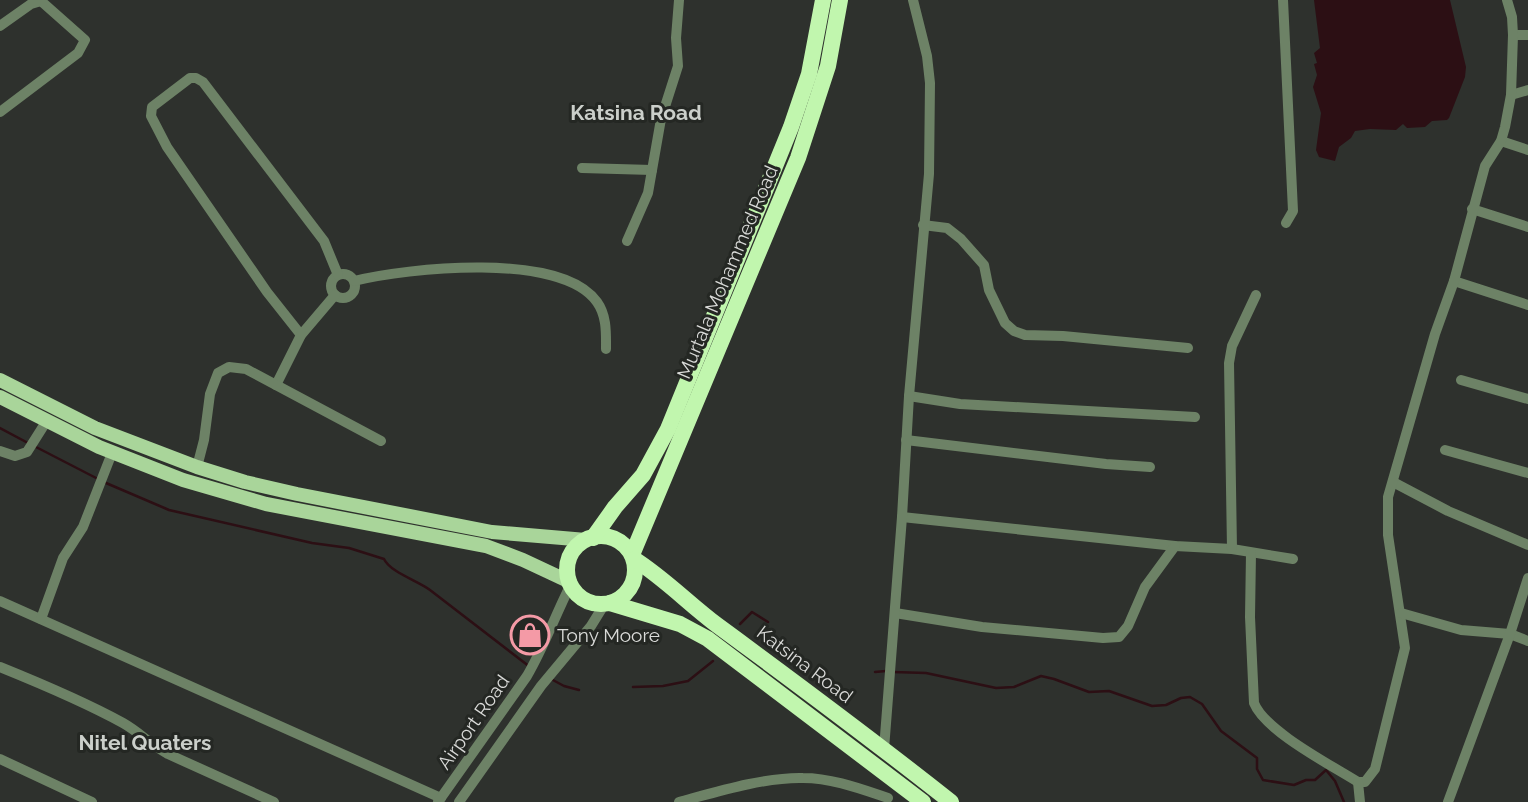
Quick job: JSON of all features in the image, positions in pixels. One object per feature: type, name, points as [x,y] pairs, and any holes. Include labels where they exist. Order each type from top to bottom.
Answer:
[{"type":"highway","name":"Murtala Mohammed Road","points":[[589,539],[643,475],[668,429],[791,127],[809,74],[823,0]]},
{"type":"highway","name":"Murtala Mohammed Road","points":[[633,557],[797,158],[828,66],[840,0]]},
{"type":"highway","points":[[606,537],[617,541],[633,557],[635,574],[632,585],[625,595],[607,604],[587,601],[570,584],[567,568],[570,557],[576,547],[589,539],[606,537]]},
{"type":"highway","name":"Katsina Road","points":[[633,557],[696,609],[951,802]]},
{"type":"highway","name":"Katsina Road","points":[[607,604],[680,624],[701,635],[923,802]]},
{"type":"main road","points":[[0,380],[95,428],[197,467],[297,494],[492,532],[589,539]]},
{"type":"main road","points":[[0,397],[112,453],[183,480],[266,504],[486,546],[523,560],[570,584]]},
{"type":"street","points":[[627,241],[649,193],[661,119],[678,66],[676,38],[679,0]]},
{"type":"street","points":[[884,749],[909,396],[929,174],[930,83],[927,56],[913,0]]},
{"type":"street","points":[[1283,0],[1293,211],[1286,223]]},
{"type":"street","points":[[1251,553],[1250,617],[1254,703],[1257,712],[1290,739],[1358,782],[1369,779],[1378,759],[1405,648],[1387,516],[1388,497],[1435,334],[1454,281],[1485,166],[1501,141],[1511,95],[1513,35],[1507,0]]},
{"type":"street","points":[[0,26],[31,4],[41,1],[85,40],[78,53],[0,112]]},
{"type":"street","points":[[1513,35],[1528,35]]},
{"type":"street","points":[[301,335],[267,292],[167,148],[151,116],[152,107],[190,78],[203,82],[324,241],[338,275]]},
{"type":"street","points":[[1511,95],[1528,90]]},
{"type":"street","points":[[1501,141],[1528,150]]},
{"type":"street","points":[[582,168],[652,170]]},
{"type":"street","points":[[1472,209],[1528,227]]},
{"type":"street","points":[[923,225],[947,228],[961,239],[984,265],[989,290],[1005,323],[1014,331],[1025,335],[1188,348]]},
{"type":"street","points":[[354,281],[387,273],[430,268],[490,267],[560,279],[583,289],[597,302],[605,323],[606,349]]},
{"type":"street","points":[[338,275],[349,275],[354,281],[351,295],[344,298],[335,295],[331,283],[338,275]]},
{"type":"street","points":[[1454,281],[1528,305]]},
{"type":"street","points":[[276,384],[301,335],[335,295]]},
{"type":"street","points":[[1232,549],[1229,363],[1232,346],[1256,295]]},
{"type":"street","points":[[197,467],[204,440],[210,394],[218,373],[235,366],[276,384],[381,441]]},
{"type":"street","points":[[1461,380],[1528,399]]},
{"type":"street","points":[[909,396],[960,404],[1195,417]]},
{"type":"street","points":[[0,451],[6,455],[21,456],[34,443],[46,422]]},
{"type":"street","points":[[906,440],[1150,467]]},
{"type":"street","points":[[1445,450],[1528,473]]},
{"type":"street","points":[[41,619],[63,558],[83,527],[112,453]]},
{"type":"street","points":[[1393,482],[1448,511],[1528,545]]},
{"type":"street","points":[[902,517],[1175,547],[1232,549],[1293,559]]},
{"type":"street","points":[[895,613],[982,627],[1103,638],[1119,637],[1128,626],[1145,587],[1175,547]]},
{"type":"street","points":[[1448,802],[1528,578]]},
{"type":"street","name":"Airport Road","points":[[440,800],[540,655],[570,584]]},
{"type":"street","points":[[0,601],[440,800]]},
{"type":"street","name":"Airport Road","points":[[459,802],[555,666],[607,604]]},
{"type":"street","points":[[1401,613],[1461,630],[1510,634],[1528,641]]},
{"type":"street","points":[[0,667],[94,707],[127,726],[153,746],[274,802]]},
{"type":"street","points":[[0,759],[92,802]]},
{"type":"street","points":[[679,802],[732,788],[803,778],[847,785],[888,800],[891,776]]},
{"type":"street","points":[[1358,782],[1360,802]]},
{"type":"shaded area","points":[[1314,0],[1450,0],[1466,67],[1465,77],[1449,118],[1432,121],[1425,127],[1407,128],[1403,124],[1396,130],[1355,131],[1351,138],[1339,147],[1335,161],[1319,157],[1316,150],[1321,113],[1313,87],[1317,75],[1314,53],[1320,48]]},
{"type":"waterway","points":[[0,428],[28,443]]},
{"type":"waterway","points":[[34,446],[100,480]]},
{"type":"waterway","points":[[106,483],[169,510],[312,543],[349,548],[384,559],[392,568],[430,590],[530,667]]},
{"type":"waterway","points":[[740,624],[752,612],[768,622]]},
{"type":"waterway","points":[[633,687],[663,686],[688,681],[713,661]]},
{"type":"waterway","points":[[875,672],[886,671]]},
{"type":"waterway","points":[[893,672],[926,673],[996,688],[1014,687],[1041,676],[1089,692],[1109,691],[1152,706],[1166,705],[1190,697],[1202,704],[1221,731],[1257,758],[1257,769],[1263,780],[1294,785],[1315,780],[1326,770],[1335,781],[1344,802]]},
{"type":"waterway","points":[[551,679],[579,690]]},
{"type":"place","name":"Tony Moore","points":[[530,635]]},
{"type":"district","name":"Katsina Road","points":[[636,112]]},
{"type":"district","name":"Nitel Quaters","points":[[145,742]]}]
